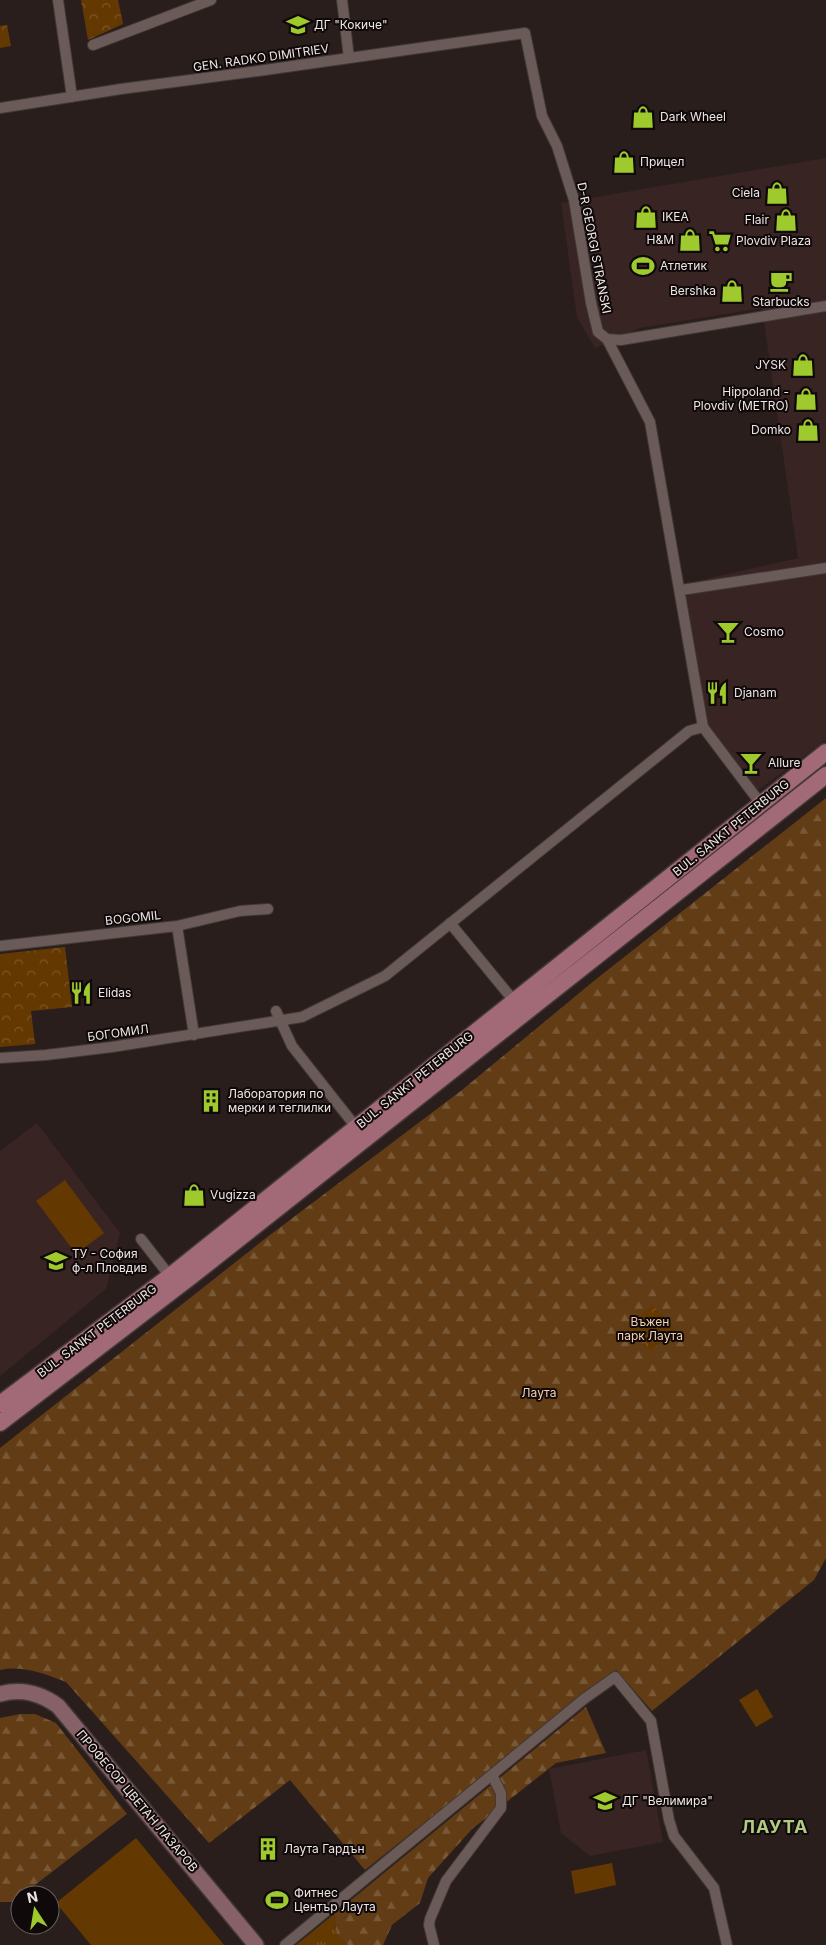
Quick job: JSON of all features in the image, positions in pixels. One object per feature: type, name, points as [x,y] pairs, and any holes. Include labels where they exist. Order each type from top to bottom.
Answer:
[{"type":"main road","name":"BUL. SANKT PETERBURG","points":[[0,1423],[174,1281],[356,1127],[826,752]]},
{"type":"main road","name":"BUL. SANKT PETERBURG","points":[[0,1404],[174,1281],[826,775]]},
{"type":"street","points":[[58,0],[72,97]]},
{"type":"street","points":[[93,44],[212,0]]},
{"type":"street","points":[[342,0],[349,58]]},
{"type":"street","name":"GEN. RADKO DIMITRIEV","points":[[0,108],[525,33]]},
{"type":"street","name":"D-R GEORGI STRANSKI","points":[[525,33],[542,116],[557,146],[574,200],[591,303],[598,332],[607,339],[650,422],[703,728]]},
{"type":"street","points":[[607,339],[621,340],[826,306]]},
{"type":"street","points":[[680,590],[826,568]]},
{"type":"street","points":[[703,728],[761,804]]},
{"type":"street","name":"БОГОМИЛ","points":[[0,1058],[46,1055],[194,1035],[302,1017],[385,976],[689,731],[703,728]]},
{"type":"street","name":"BOGOMIL","points":[[0,946],[177,926],[240,911],[268,909]]},
{"type":"street","points":[[450,922],[514,1001]]},
{"type":"street","points":[[177,926],[194,1035]]},
{"type":"street","points":[[276,1010],[292,1046],[356,1127]]},
{"type":"street","points":[[141,1239],[174,1281]]},
{"type":"street","points":[[285,1945],[584,1699],[615,1677],[651,1721],[669,1820],[674,1836],[714,1888],[726,1945]]},
{"type":"street","name":"ПРОФЕСОР ЦВЕТАН ЛАЗАРОВ","points":[[0,1694],[16,1691],[32,1693],[46,1697],[58,1706],[256,1945]]},
{"type":"street","points":[[434,1945],[429,1925],[430,1919],[446,1881],[501,1808],[502,1793],[492,1775]]},
{"type":"shaded area","points":[[826,158],[826,740],[753,794],[703,727],[681,590],[688,583],[798,558],[762,308],[640,328],[595,348],[577,317],[561,203]]},
{"type":"shaded area","name":"ТУ - София ф-л Пловдив","points":[[37,1123],[120,1233],[106,1289],[0,1376],[0,1151]]},
{"type":"shaded area","name":"ДГ \"Велимира\"","points":[[646,1750],[663,1842],[590,1856],[561,1833],[549,1769]]},
{"type":"green space","points":[[81,0],[118,0],[123,24],[88,40]]},
{"type":"green space","points":[[7,25],[11,46],[0,48],[0,26]]},
{"type":"green space","name":"Лаута","points":[[826,798],[826,1558],[814,1580],[652,1711],[616,1670],[365,1870],[290,1780],[209,1843],[66,1682],[25,1669],[0,1670],[0,1448],[266,1238],[462,1090],[595,980]]},
{"type":"green space","points":[[65,947],[72,1007],[31,1011],[35,1044],[0,1047],[0,954]]},
{"type":"green space","points":[[65,1180],[104,1233],[76,1254],[36,1201]]},
{"type":"green space","name":"Въжен парк Лаута","points":[[652,1305],[676,1329],[650,1351],[627,1329]]},
{"type":"green space","points":[[757,1689],[773,1717],[756,1727],[739,1700]]},
{"type":"green space","points":[[586,1707],[606,1753],[556,1763],[472,1829],[428,1878],[420,1903],[392,1925],[383,1945],[348,1945],[337,1936],[334,1914]]},
{"type":"green space","points":[[20,1714],[35,1714],[56,1723],[127,1814],[35,1885],[10,1885],[10,1902],[0,1902],[0,1718]]},
{"type":"green space","points":[[136,1838],[224,1945],[91,1945],[60,1908],[60,1900]]},
{"type":"green space","points":[[612,1863],[616,1885],[575,1894],[571,1871]]},
{"type":"green space","points":[[334,1914],[337,1936],[348,1945],[296,1945]]},
{"type":"place","name":"ДГ \"Кокиче\"","points":[[298,25]]},
{"type":"place","name":"Dark Wheel","points":[[643,117]]},
{"type":"place","name":"Прицел","points":[[624,162]]},
{"type":"place","name":"Ciela","points":[[777,193]]},
{"type":"place","name":"IKEA","points":[[646,217]]},
{"type":"place","name":"Flair","points":[[786,220]]},
{"type":"place","name":"H&M","points":[[690,240]]},
{"type":"place","name":"Plovdiv Plaza","points":[[720,241]]},
{"type":"place","name":"Атлетик","points":[[643,266]]},
{"type":"place","name":"Starbucks","points":[[781,281]]},
{"type":"place","name":"Bershka","points":[[732,291]]},
{"type":"place","name":"JYSK","points":[[803,365]]},
{"type":"place","name":"Hippoland - Plovdiv (METRO)","points":[[806,399]]},
{"type":"place","name":"Domko","points":[[808,430]]},
{"type":"place","name":"Cosmo","points":[[728,632]]},
{"type":"place","name":"Djanam","points":[[717,693]]},
{"type":"place","name":"Allure","points":[[751,763]]},
{"type":"place","name":"Elidas","points":[[81,993]]},
{"type":"place","name":"Лаборатория по мерки и теглилки","points":[[211,1101]]},
{"type":"place","name":"Vugizza","points":[[194,1195]]},
{"type":"place","name":"ТУ - София ф-л Пловдив","points":[[56,1261]]},
{"type":"place","name":"ДГ \"Велимира\"","points":[[605,1801]]},
{"type":"place","name":"Лаута Гардън","points":[[268,1849]]},
{"type":"place","name":"Фитнес Център Лаута","points":[[277,1900]]},
{"type":"district","name":"ЛАУТА","points":[[775,1827]]}]
